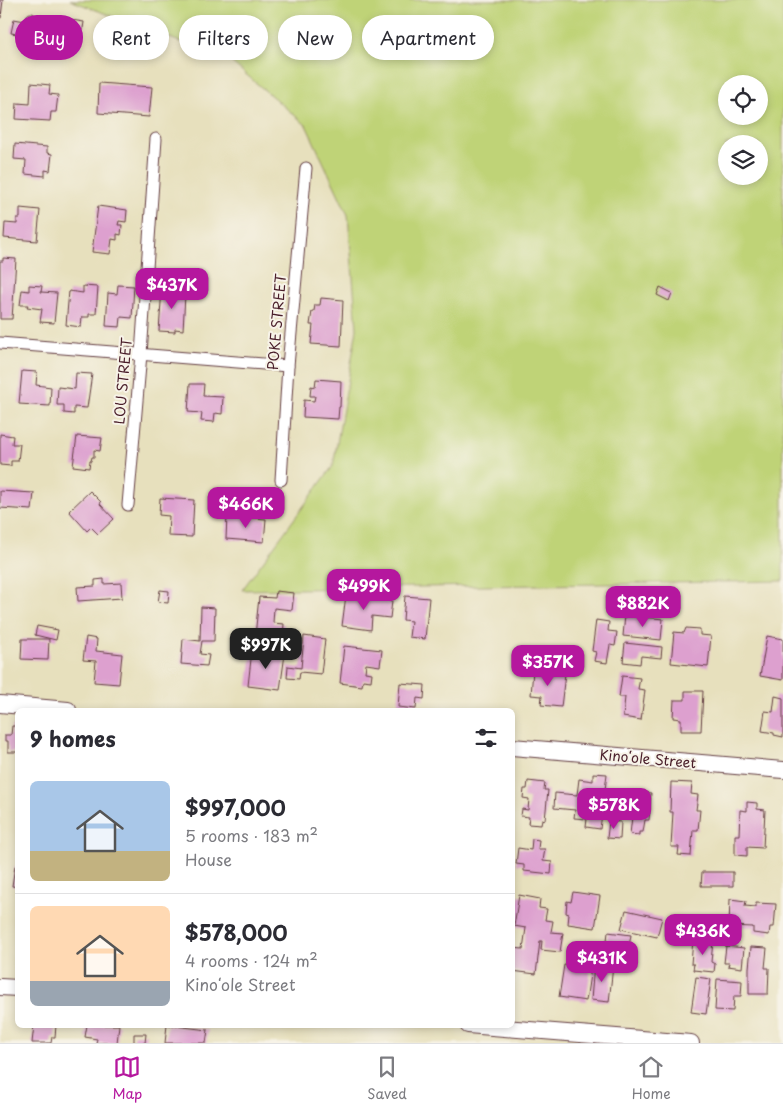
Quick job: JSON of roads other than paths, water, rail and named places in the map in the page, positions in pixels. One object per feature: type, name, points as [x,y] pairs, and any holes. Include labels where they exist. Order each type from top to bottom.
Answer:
[{"type":"street","name":"LOU STREET","points":[[128,505],[156,139]]},
{"type":"street","name":"POKE STREET","points":[[281,480],[288,366],[306,168]]},
{"type":"street","points":[[0,343],[288,366]]},
{"type":"street","points":[[0,704],[45,708]]},
{"type":"street","name":"Kinoʻole Street","points":[[515,747],[783,770]]},
{"type":"street","points":[[0,987],[15,988]]},
{"type":"street","points":[[505,1028],[691,1043]]}]
